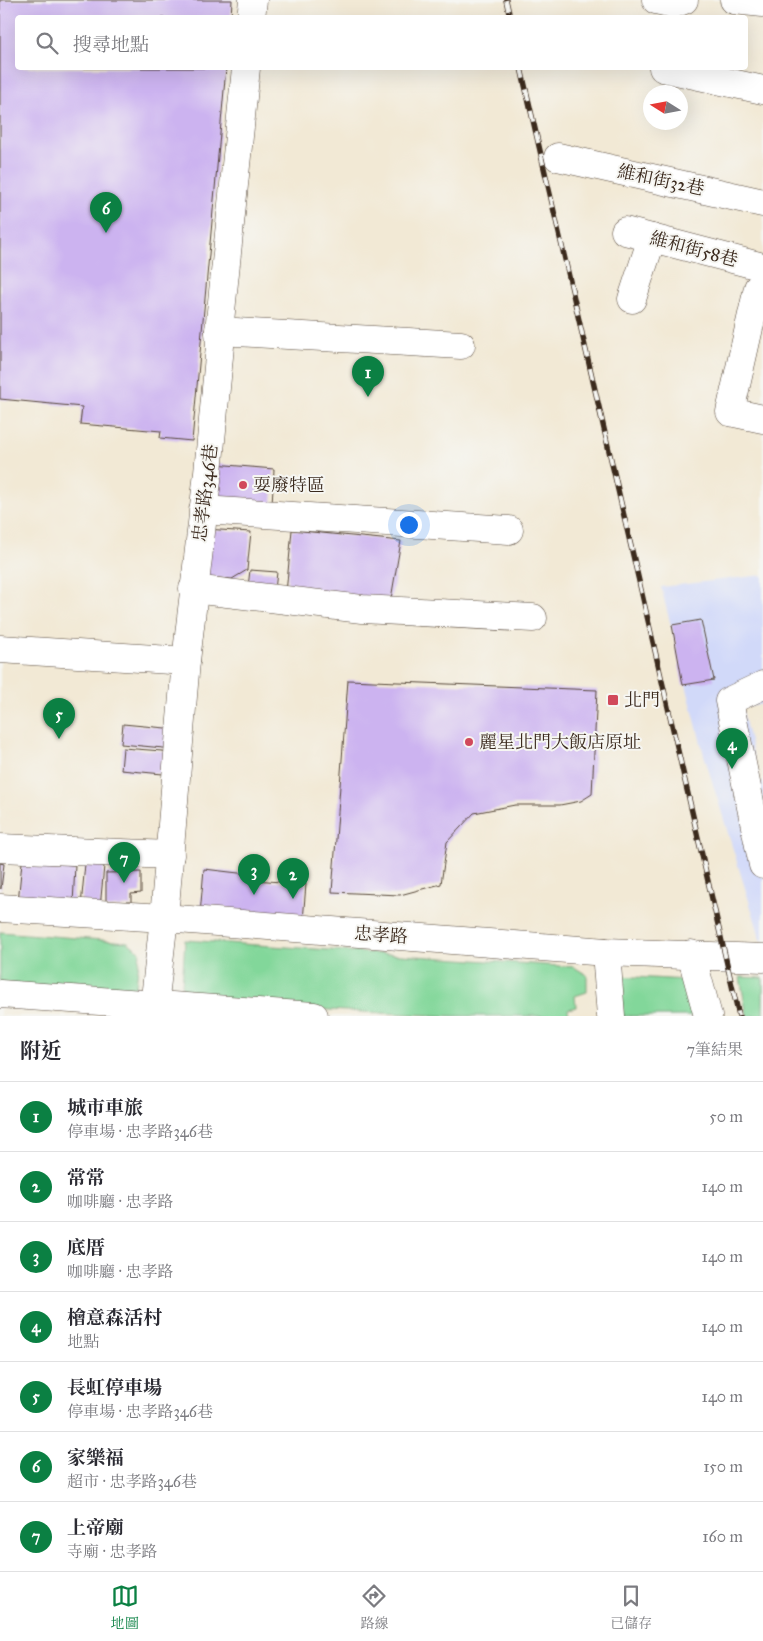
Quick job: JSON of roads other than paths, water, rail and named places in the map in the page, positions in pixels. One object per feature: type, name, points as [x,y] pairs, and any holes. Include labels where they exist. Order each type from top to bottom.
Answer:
[{"type":"street","points":[[251,15],[253,0]]},
{"type":"street","points":[[656,0],[674,4],[684,0]]},
{"type":"street","points":[[734,0],[763,4]]},
{"type":"street","name":"忠孝路346巷","points":[[153,1011],[164,918],[186,661],[219,356],[219,331],[246,70]]},
{"type":"street","points":[[672,70],[763,90]]},
{"type":"street","name":"維和街32巷","points":[[558,157],[763,203]]},
{"type":"street","name":"維和街58巷","points":[[625,231],[652,238],[760,277],[730,412],[763,419]]},
{"type":"street","points":[[632,299],[652,238]]},
{"type":"street","points":[[219,331],[462,345]]},
{"type":"street","points":[[203,510],[509,530]]},
{"type":"street","points":[[193,589],[362,609],[533,618]]},
{"type":"street","points":[[0,650],[186,661]]},
{"type":"street","points":[[763,685],[729,701],[763,865]]},
{"type":"street","points":[[0,848],[170,855]]},
{"type":"street","name":"忠孝路","points":[[0,908],[164,918],[606,952],[763,958]]},
{"type":"street","points":[[606,952],[611,1016]]},
{"type":"street","points":[[690,954],[708,1016]]},
{"type":"street","points":[[0,994],[153,1011],[314,1016]]},
{"type":"railway","points":[[506,0],[509,15]]},
{"type":"railway","points":[[521,70],[739,1016]]},
{"type":"place","name":"家樂福","points":[[106,233]]},
{"type":"place","name":"城市車旅","points":[[368,397]]},
{"type":"place","name":"耍廢特區","points":[[243,485]]},
{"type":"place","name":"北門","points":[[613,700]]},
{"type":"place","name":"長虹停車場","points":[[59,739]]},
{"type":"place","name":"麗星北門大飯店原址","points":[[469,742]]},
{"type":"place","name":"檜意森活村","points":[[732,769]]},
{"type":"place","name":"上帝廟","points":[[124,883]]},
{"type":"place","name":"底厝","points":[[254,895]]},
{"type":"place","name":"常常","points":[[293,899]]}]
